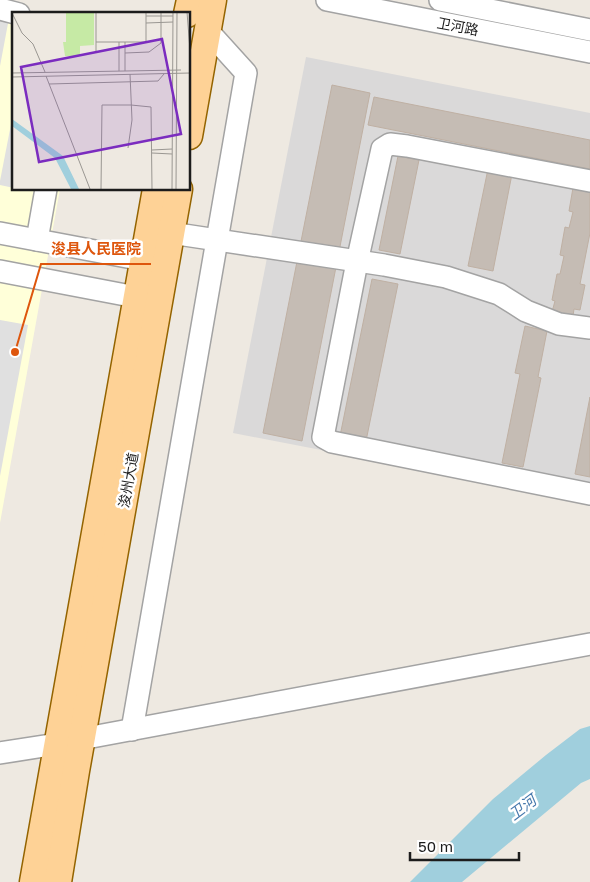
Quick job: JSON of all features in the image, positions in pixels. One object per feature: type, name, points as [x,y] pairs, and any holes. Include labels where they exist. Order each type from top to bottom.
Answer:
[{"type":"main road","points":[[190,130],[213,0]]},
{"type":"main road","name":"浚州大道","points":[[67,755],[136,297],[156,190]]},
{"type":"main road","name":"浚州大道","points":[[67,755],[179,190]]},
{"type":"main road","points":[[33,882],[67,755]]},
{"type":"main road","points":[[58,882],[67,755]]},
{"type":"street","name":"卫河路","points":[[327,0],[590,52]]},
{"type":"street","name":"卫河路","points":[[440,0],[590,30]]},
{"type":"street","points":[[0,8],[13,12]]},
{"type":"street","points":[[132,730],[246,73],[208,30]]},
{"type":"street","points":[[590,181],[417,148],[390,144],[382,149],[356,262],[323,437],[332,442],[590,494]]},
{"type":"street","points":[[36,240],[46,190]]},
{"type":"street","points":[[0,233],[143,260]]},
{"type":"street","points":[[171,233],[384,265],[446,277],[499,294],[526,311],[559,324],[590,328]]},
{"type":"street","points":[[0,271],[136,297]]},
{"type":"street","points":[[0,753],[67,755],[132,730],[590,644]]},
{"type":"shaded area","points":[[0,0],[6,0],[26,4],[30,12],[12,12],[12,190],[60,190],[0,523]]},
{"type":"shaded area","points":[[0,17],[9,18],[0,66]]},
{"type":"shaded area","points":[[306,57],[590,113],[590,502],[233,433]]},
{"type":"shaded area","points":[[12,119],[12,188],[0,185]]},
{"type":"shaded area","points":[[0,320],[28,325],[0,476]]},
{"type":"water","name":"卫河","points":[[590,726],[590,779],[581,783],[462,882],[410,882],[493,799],[580,729]]},
{"type":"building","points":[[332,85],[370,93],[302,441],[263,433]]},
{"type":"building","points":[[374,97],[590,140],[590,169],[368,125]]},
{"type":"building","points":[[398,156],[419,160],[400,254],[379,250]]},
{"type":"building","points":[[488,169],[512,174],[493,271],[468,266]]},
{"type":"building","points":[[574,182],[590,185],[590,233],[580,284],[585,285],[580,310],[574,309],[573,316],[552,312],[555,301],[552,300],[557,274],[560,274],[564,256],[560,255],[565,227],[569,228],[573,212],[569,211]]},
{"type":"building","points":[[372,279],[398,284],[366,441],[340,436]]},
{"type":"building","points":[[525,326],[547,331],[538,377],[541,378],[523,467],[502,463],[520,374],[515,373]]},
{"type":"building","points":[[590,397],[590,477],[575,474]]},
{"type":"place","name":"浚县人民医院","points":[[15,352]]}]
